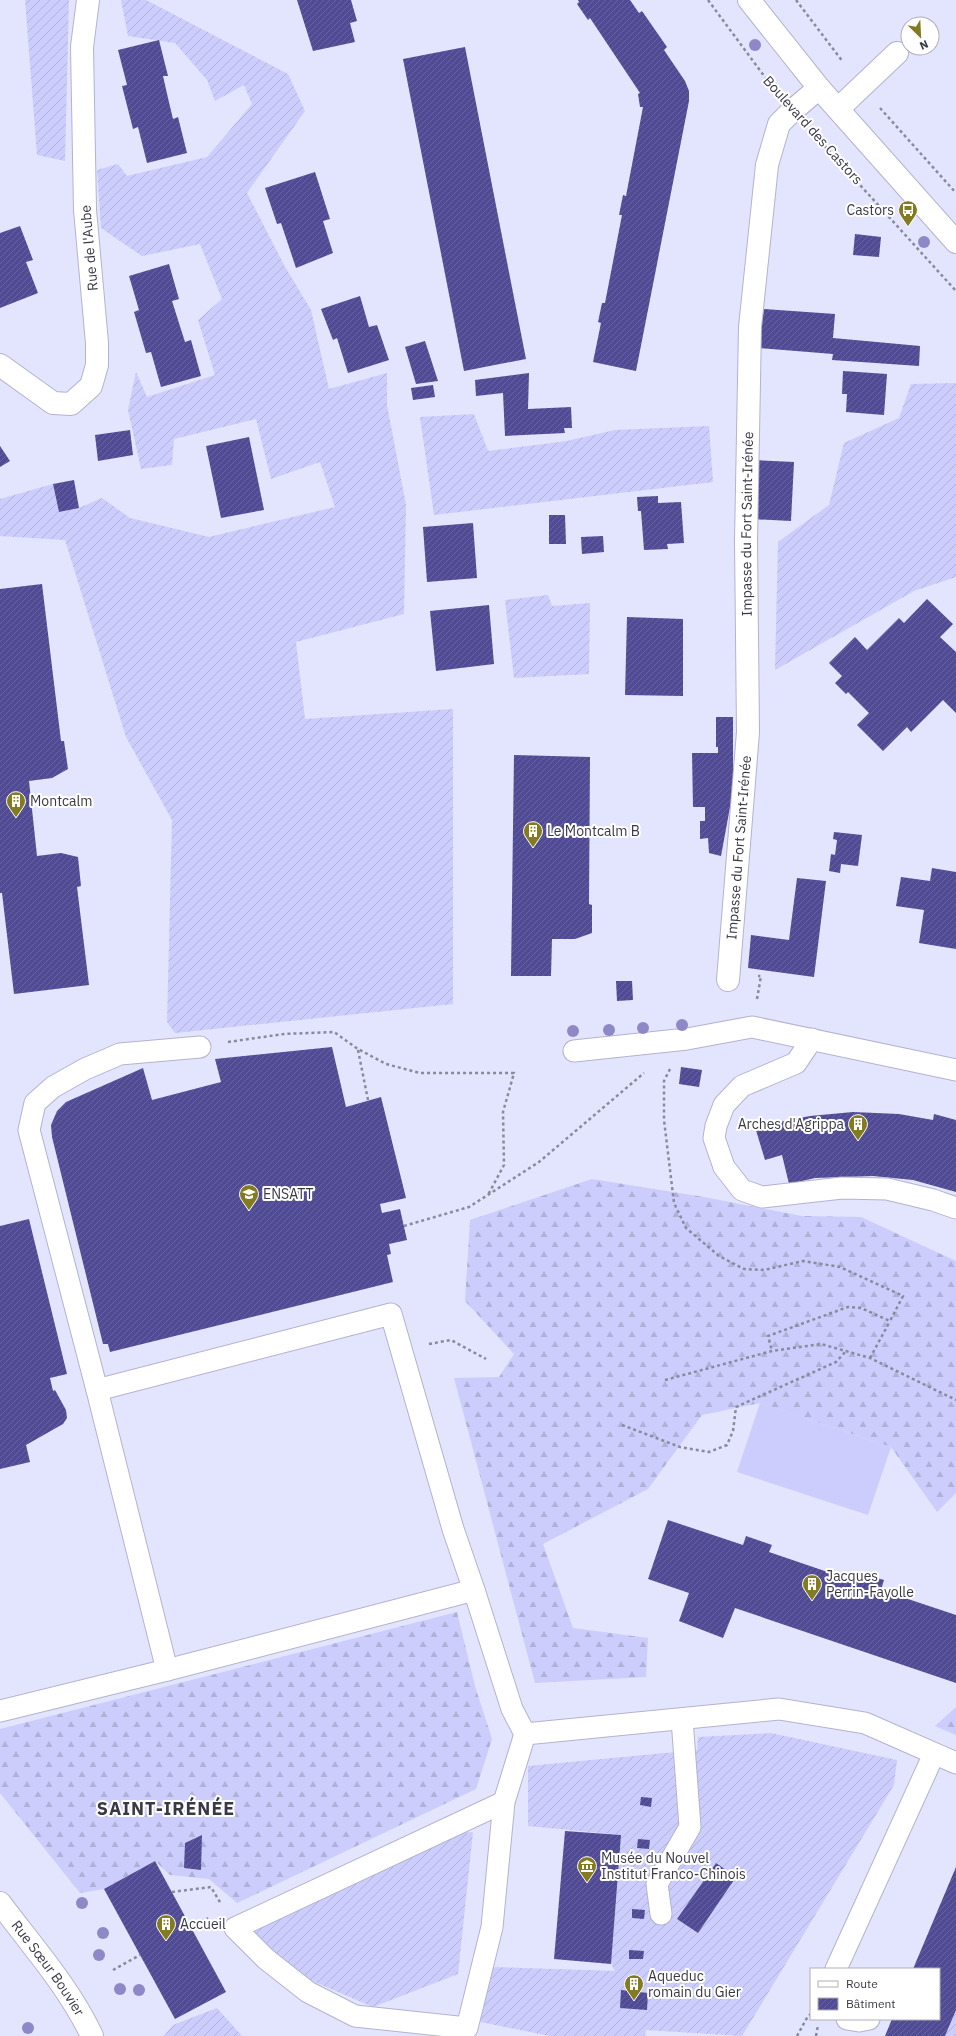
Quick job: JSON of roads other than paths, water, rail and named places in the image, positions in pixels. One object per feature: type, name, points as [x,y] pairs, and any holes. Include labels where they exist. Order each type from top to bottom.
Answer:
[{"type":"street","name":"Rue de l'Aube","points":[[0,365],[53,403],[71,404],[91,386],[97,365],[97,343],[85,203],[82,47],[88,0]]},
{"type":"street","points":[[754,2],[819,88],[956,242]]},
{"type":"street","points":[[838,109],[896,53]]},
{"type":"street","name":"Impasse du Fort Saint-Irénée","points":[[728,980],[748,732],[746,541],[750,327],[767,165],[780,124],[792,111],[819,88]]},
{"type":"street","name":"Rue Sœur Bouvier","points":[[0,1903],[61,1984],[82,2015],[92,2036]]},
{"type":"lane","points":[[574,1051],[687,1039],[752,1027],[956,1070]]},
{"type":"lane","points":[[812,1039],[796,1063],[742,1086],[724,1104],[716,1126],[714,1138],[724,1167],[742,1190],[762,1197],[842,1188],[887,1189],[933,1200],[956,1208]]},
{"type":"lane","points":[[167,1670],[97,1390],[29,1130],[35,1103],[53,1087],[85,1068],[120,1054],[200,1047]]},
{"type":"lane","points":[[97,1390],[391,1314],[453,1529],[512,1709],[525,1734],[504,1802],[492,1928],[467,2028],[355,2016],[308,1992],[266,1959],[235,1928],[504,1802]]},
{"type":"lane","points":[[0,1711],[167,1670],[474,1590]]},
{"type":"lane","points":[[525,1734],[682,1720],[779,1709],[865,1723],[956,1763]]},
{"type":"lane","points":[[660,1914],[657,1884],[690,1828],[682,1720]]},
{"type":"lane","points":[[836,1968],[934,1754]]},
{"type":"lane","points":[[854,2020],[864,2020]]},
{"type":"place","name":"Castors","points":[[908,227]]},
{"type":"place","name":"Montcalm","points":[[16,818]]},
{"type":"place","name":"Le Montcalm B","points":[[533,848]]},
{"type":"place","name":"Arches d'Agrippa","points":[[858,1141]]},
{"type":"place","name":"ENSATT","points":[[249,1211]]},
{"type":"place","name":"Jacques Perrin-Fayolle","points":[[812,1601]]},
{"type":"place","name":"Musée du Nouvel Institut Franco-Chinois","points":[[587,1883]]},
{"type":"place","name":"Accueil","points":[[166,1941]]},
{"type":"place","name":"Aqueduc romain du Gier","points":[[634,2001]]},
{"type":"district","name":"SAINT-IRÉNÉE","points":[[166,1808]]}]
